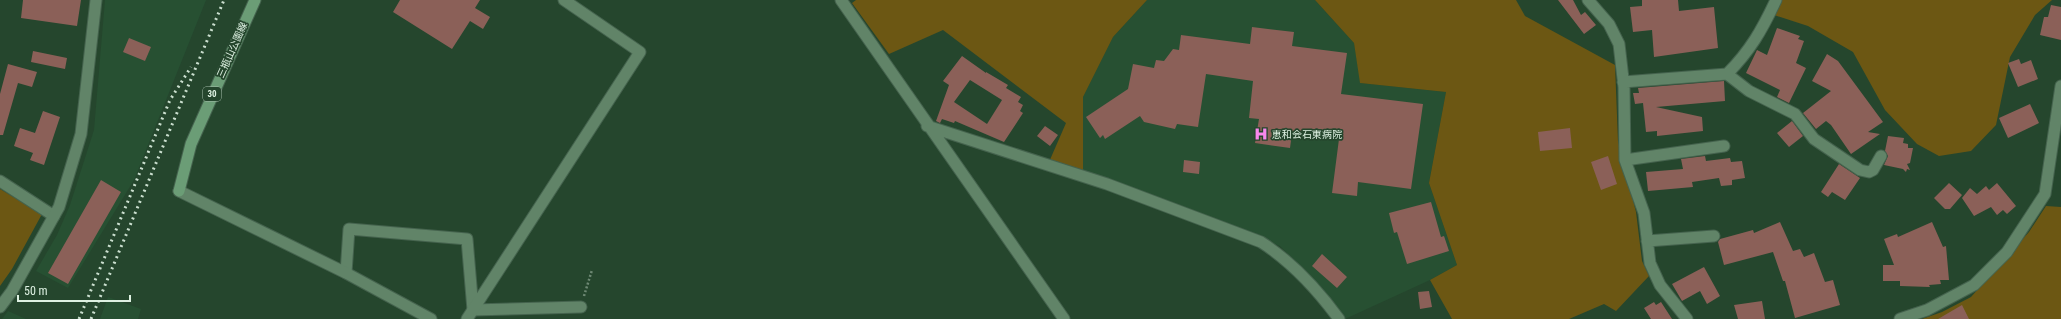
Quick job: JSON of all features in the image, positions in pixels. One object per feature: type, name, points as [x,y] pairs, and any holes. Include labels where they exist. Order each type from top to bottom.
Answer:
[{"type":"main road","name":"三瓶山公園線","points":[[179,191],[190,144],[255,0]]},
{"type":"street","points":[[0,307],[12,291],[54,216],[81,134],[96,0]]},
{"type":"street","points":[[470,314],[640,52],[564,0]]},
{"type":"street","points":[[840,0],[927,126],[1064,319]]},
{"type":"street","points":[[1588,0],[1609,24],[1619,44],[1623,82],[1625,160],[1644,213],[1650,263],[1660,285],[1687,319]]},
{"type":"street","points":[[1623,82],[1727,74],[1746,54],[1765,23],[1776,0]]},
{"type":"street","points":[[1727,74],[1749,91],[1795,114],[1814,139],[1860,170],[1869,172],[1873,170],[1881,156]]},
{"type":"street","points":[[1900,319],[1927,310],[1974,285],[2007,252],[2045,194],[2061,89]]},
{"type":"street","points":[[927,126],[1107,184],[1261,242],[1283,256],[1321,296],[1339,319]]},
{"type":"street","points":[[1625,160],[1724,146]]},
{"type":"street","points":[[0,181],[54,216]]},
{"type":"street","points":[[179,191],[346,273],[432,319]]},
{"type":"street","points":[[346,273],[349,229],[467,239],[470,314]]},
{"type":"street","points":[[1647,241],[1714,236]]},
{"type":"street","points":[[470,314],[581,307]]},
{"type":"shaded area","points":[[105,0],[206,0],[134,180],[68,288],[36,271],[57,235],[70,205],[94,130]]},
{"type":"shaded area","points":[[856,0],[1147,0],[1113,37],[1083,97],[1083,170],[1049,162],[1066,123],[943,30],[889,54],[852,3]]},
{"type":"shaded area","name":"恵和会石東病院","points":[[1147,0],[1315,0],[1354,43],[1361,83],[1446,92],[1429,183],[1457,265],[1430,280],[1345,319],[1323,290],[1280,246],[1083,170],[1083,97],[1113,37]]},
{"type":"shaded area","points":[[1315,0],[1516,0],[1525,16],[1615,65],[1618,141],[1636,212],[1642,261],[1649,276],[1616,311],[1604,304],[1569,319],[1452,319],[1430,280],[1457,265],[1429,183],[1446,92],[1360,83],[1354,43]]},
{"type":"shaded area","points":[[1781,0],[2052,0],[2035,15],[2010,57],[1996,125],[1971,151],[1939,156],[1917,144],[1885,110],[1853,52],[1808,26],[1774,15]]},
{"type":"shaded area","points":[[0,189],[42,214],[12,269],[0,286]]},
{"type":"shaded area","points":[[2046,206],[2061,207],[2061,319],[1922,319],[1942,312],[1971,297],[2029,232]]},
{"type":"shaded area","points":[[108,297],[141,309],[138,319],[100,319]]},
{"type":"shaded area","points":[[8,311],[26,319],[2,319]]},
{"type":"building","points":[[23,0],[81,0],[77,26],[21,18]]},
{"type":"building","points":[[400,0],[480,0],[475,8],[490,17],[483,29],[470,21],[452,49],[393,12]]},
{"type":"building","points":[[1558,0],[1573,0],[1581,15],[1585,12],[1596,25],[1584,34]]},
{"type":"building","points":[[1642,0],[1678,0],[1679,11],[1714,7],[1718,48],[1654,57],[1652,30],[1633,32],[1630,7],[1642,6]]},
{"type":"building","points":[[2051,5],[2061,7],[2061,40],[2040,35],[2044,17],[2048,17]]},
{"type":"building","points":[[1252,27],[1294,32],[1292,46],[1347,53],[1341,94],[1423,104],[1411,189],[1358,182],[1357,196],[1332,193],[1339,139],[1292,133],[1290,148],[1255,143],[1259,119],[1249,118],[1253,81],[1206,74],[1198,127],[1177,124],[1175,129],[1144,122],[1140,116],[1105,139],[1103,135],[1100,138],[1086,117],[1128,89],[1133,64],[1154,68],[1156,60],[1164,61],[1173,49],[1179,50],[1181,35],[1250,44]]},
{"type":"building","points":[[1777,28],[1800,36],[1798,39],[1804,41],[1796,63],[1806,68],[1789,103],[1777,97],[1780,90],[1746,73],[1757,50],[1767,55]]},
{"type":"building","points":[[129,38],[151,47],[145,61],[123,52]]},
{"type":"building","points":[[33,51],[67,58],[65,69],[31,62]]},
{"type":"building","points":[[1827,54],[1838,61],[1883,122],[1868,132],[1880,134],[1851,154],[1831,125],[1826,121],[1816,129],[1803,113],[1831,91],[1812,81]]},
{"type":"building","points":[[962,56],[986,73],[1008,85],[1006,88],[1021,97],[1018,102],[1023,105],[1020,111],[1023,113],[1004,142],[955,121],[954,123],[942,119],[940,123],[936,121],[949,85],[943,81]],"holes":[[[970,80],[1002,100],[987,124],[954,102]]]},
{"type":"building","points":[[2019,59],[2021,64],[2031,60],[2038,79],[2018,87],[2008,63]]},
{"type":"building","points":[[8,64],[37,72],[32,87],[18,83],[3,135],[0,135],[0,94]]},
{"type":"building","points":[[1724,81],[1725,101],[1656,107],[1702,117],[1703,131],[1657,136],[1657,131],[1646,132],[1643,103],[1635,104],[1633,93],[1639,93],[1638,88]]},
{"type":"building","points":[[2030,104],[2039,123],[2008,138],[1999,118]]},
{"type":"building","points":[[43,111],[60,117],[44,165],[30,160],[33,153],[14,146],[20,128],[35,133]]},
{"type":"building","points":[[1792,121],[1803,136],[1789,147],[1777,133]]},
{"type":"building","points":[[1045,126],[1058,135],[1050,146],[1037,136]]},
{"type":"building","points":[[1570,128],[1572,148],[1540,151],[1538,132]]},
{"type":"building","points":[[1888,136],[1904,138],[1903,143],[1908,144],[1908,148],[1913,148],[1910,163],[1907,164],[1910,170],[1907,169],[1906,172],[1903,169],[1884,165],[1888,156],[1885,151]]},
{"type":"building","points":[[1608,156],[1617,184],[1601,190],[1591,162]]},
{"type":"building","points":[[1705,156],[1706,161],[1730,158],[1731,162],[1742,161],[1745,178],[1732,180],[1732,185],[1721,186],[1719,178],[1692,182],[1693,187],[1648,191],[1646,172],[1683,169],[1681,159]]},
{"type":"building","points":[[1184,160],[1200,162],[1199,174],[1183,172]]},
{"type":"building","points":[[1839,164],[1860,178],[1845,200],[1832,192],[1828,197],[1821,192]]},
{"type":"building","points":[[101,180],[121,192],[68,284],[48,273]]},
{"type":"building","points":[[1949,183],[1962,195],[1950,209],[1945,209],[1934,198]]},
{"type":"building","points":[[1997,183],[2016,206],[2007,214],[2003,210],[1997,215],[1991,207],[1974,216],[1962,198],[1970,188],[1977,194],[1986,186],[1989,190]]},
{"type":"building","points":[[1431,202],[1441,237],[1444,236],[1449,251],[1407,264],[1397,232],[1394,233],[1389,213]]},
{"type":"building","points":[[1780,222],[1793,251],[1800,249],[1804,257],[1814,253],[1825,282],[1833,280],[1840,305],[1795,318],[1785,281],[1783,281],[1773,252],[1724,265],[1718,242],[1720,239],[1753,230],[1754,233]]},
{"type":"building","points":[[1932,222],[1943,247],[1946,246],[1949,280],[1940,280],[1941,284],[1929,285],[1930,287],[1900,286],[1900,281],[1883,281],[1883,265],[1894,265],[1884,239],[1897,234],[1898,237]]},
{"type":"building","points":[[1322,254],[1347,277],[1337,288],[1312,266]]},
{"type":"building","points":[[1704,267],[1720,296],[1707,304],[1700,291],[1682,301],[1672,284]]},
{"type":"building","points":[[1429,291],[1432,307],[1420,309],[1418,292]]},
{"type":"building","points":[[1762,301],[1765,319],[1738,319],[1734,305]]},
{"type":"building","points":[[1654,302],[1656,305],[1661,302],[1672,319],[1651,319],[1644,308]]},
{"type":"building","points":[[1962,305],[1969,319],[1938,319]]},
{"type":"railway","points":[[91,319],[224,0]]},
{"type":"railway","points":[[79,319],[170,100],[191,67]]},
{"type":"place","name":"恵和会石東病院","points":[[1261,134]]}]
